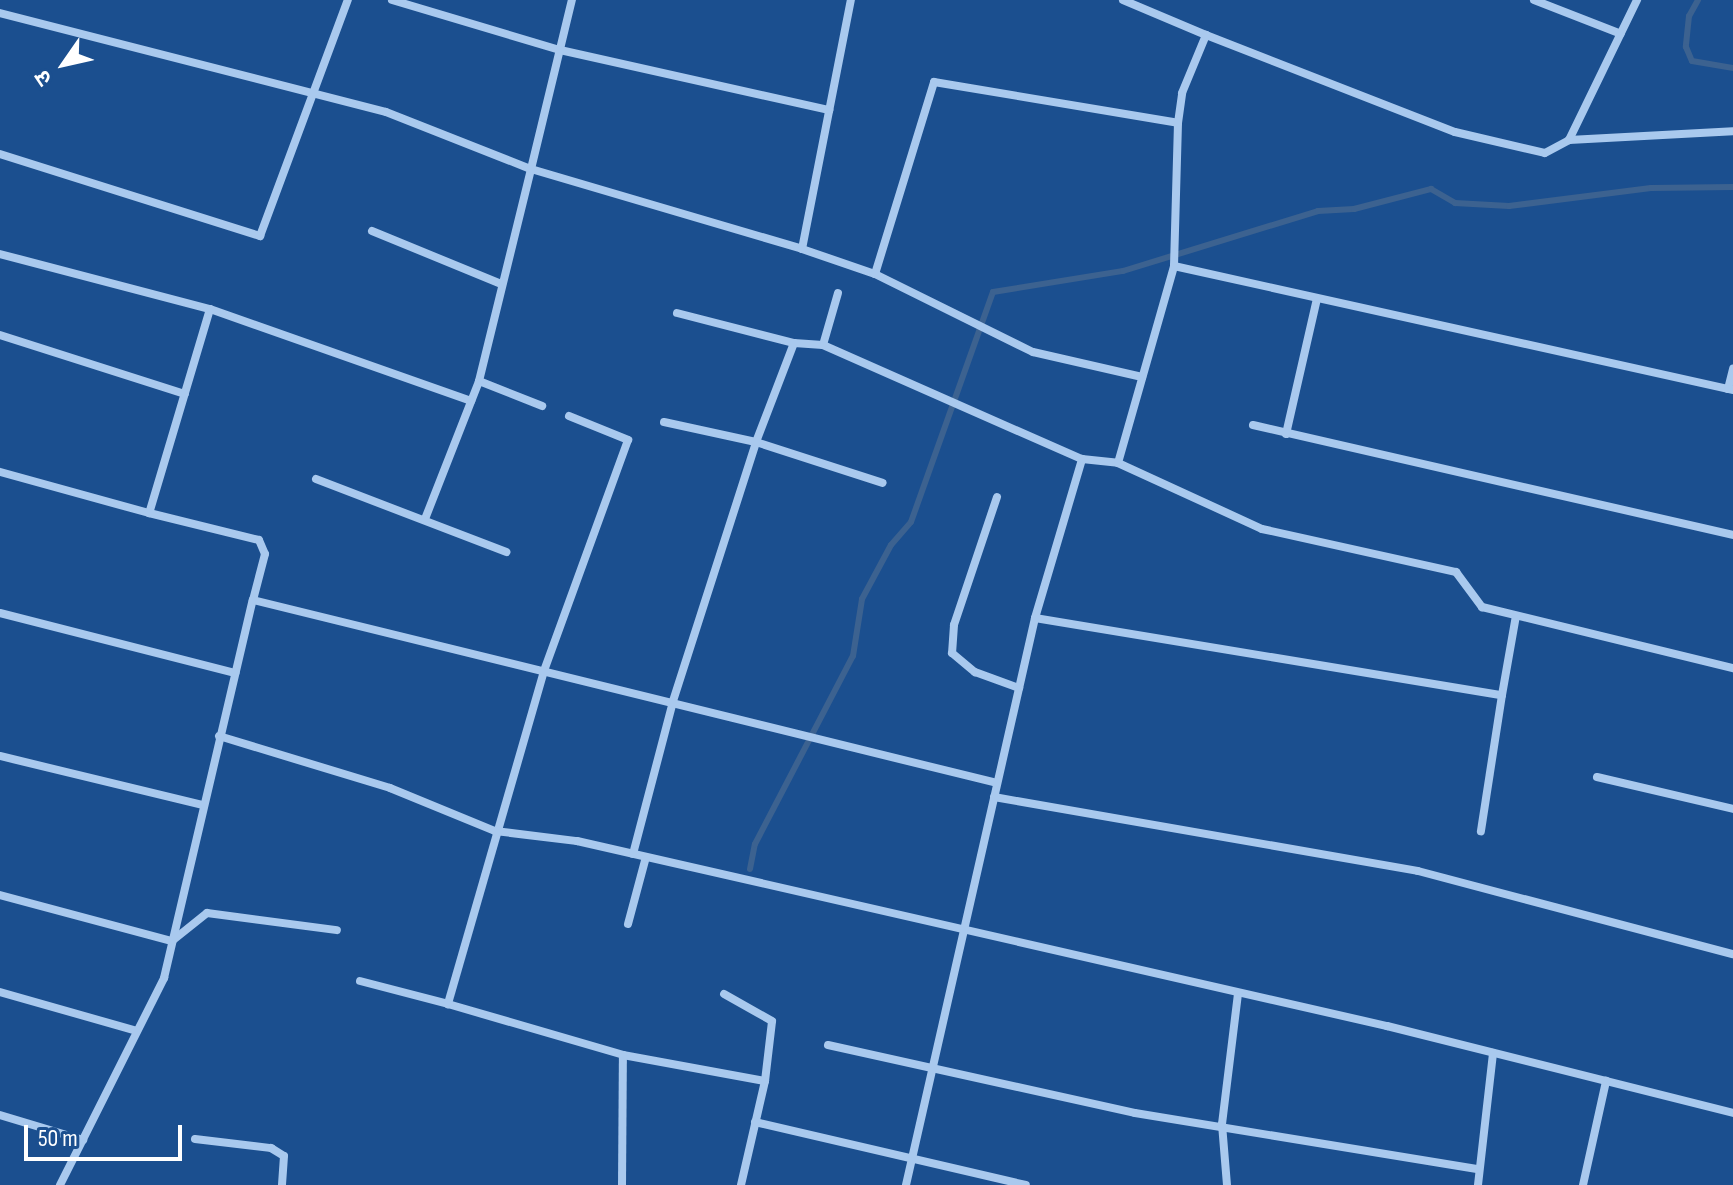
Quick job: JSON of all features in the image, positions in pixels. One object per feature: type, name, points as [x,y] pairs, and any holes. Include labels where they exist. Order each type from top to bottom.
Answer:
[{"type":"street","points":[[0,154],[260,236],[309,95],[348,0]]},
{"type":"street","points":[[392,0],[560,50],[829,110]]},
{"type":"street","points":[[425,519],[479,381],[572,0]]},
{"type":"street","points":[[802,249],[851,0]]},
{"type":"street","points":[[1123,0],[1455,132],[1545,153],[1569,140],[1733,131]]},
{"type":"street","points":[[1534,0],[1621,34]]},
{"type":"street","points":[[1569,140],[1637,0]]},
{"type":"street","points":[[0,13],[309,95],[386,112],[531,169],[802,249],[875,274],[1033,352],[1142,377]]},
{"type":"street","points":[[1118,463],[1174,266],[1178,123],[1182,93],[1206,35]]},
{"type":"street","points":[[875,274],[934,82],[1178,123]]},
{"type":"street","points":[[372,231],[501,284]]},
{"type":"street","points":[[0,254],[210,309],[471,401]]},
{"type":"street","points":[[1174,266],[1731,389],[1733,369]]},
{"type":"street","points":[[823,345],[838,293]]},
{"type":"street","points":[[1286,434],[1317,299]]},
{"type":"street","points":[[149,513],[210,309]]},
{"type":"street","points":[[677,313],[794,343],[823,345],[1082,459],[1118,463],[1262,529],[1456,572],[1482,607],[1733,668]]},
{"type":"street","points":[[0,335],[185,394]]},
{"type":"street","points":[[633,854],[673,701],[756,442],[794,343]]},
{"type":"street","points":[[479,381],[542,406]]},
{"type":"street","points":[[448,1004],[495,831],[544,671],[628,440],[569,416]]},
{"type":"street","points":[[664,422],[756,442],[883,483]]},
{"type":"street","points":[[1253,425],[1733,535]]},
{"type":"street","points":[[906,1185],[930,1065],[1035,618],[1082,459]]},
{"type":"street","points":[[0,472],[259,540],[265,554],[202,805],[164,978],[60,1185]]},
{"type":"street","points":[[316,479],[506,552]]},
{"type":"street","points":[[997,497],[954,625],[952,653],[975,672],[1019,688]]},
{"type":"street","points":[[253,600],[997,783]]},
{"type":"street","points":[[0,613],[235,673]]},
{"type":"street","points":[[1481,831],[1516,616]]},
{"type":"street","points":[[1035,618],[1502,695]]},
{"type":"street","points":[[219,736],[390,788],[495,831],[633,854],[1493,1053],[1733,1113]]},
{"type":"street","points":[[0,756],[202,805]]},
{"type":"street","points":[[1597,777],[1733,809]]},
{"type":"street","points":[[994,797],[1418,871],[1733,954]]},
{"type":"street","points":[[628,924],[646,857]]},
{"type":"street","points":[[0,895],[172,941]]},
{"type":"street","points":[[172,941],[207,913],[337,930]]},
{"type":"street","points":[[360,981],[623,1055],[765,1081]]},
{"type":"street","points":[[0,992],[137,1031]]},
{"type":"street","points":[[1227,1185],[1222,1124],[1238,993]]},
{"type":"street","points":[[724,994],[772,1021],[765,1081],[741,1185]]},
{"type":"street","points":[[828,1045],[930,1065],[1135,1113],[1222,1124],[1478,1169]]},
{"type":"street","points":[[1478,1185],[1493,1053]]},
{"type":"street","points":[[622,1185],[623,1055]]},
{"type":"street","points":[[1583,1185],[1606,1081]]},
{"type":"street","points":[[0,1115],[83,1140]]},
{"type":"street","points":[[755,1122],[1026,1185]]},
{"type":"street","points":[[195,1139],[271,1148],[284,1156],[282,1185]]},
{"type":"waterway","points":[[1698,0],[1689,16],[1686,47],[1692,61],[1733,68]]},
{"type":"waterway","points":[[750,869],[755,844],[853,656],[862,599],[891,545],[911,522],[993,292],[1123,271],[1318,211],[1354,209],[1431,189],[1455,203],[1509,206],[1651,188],[1733,187]]}]
